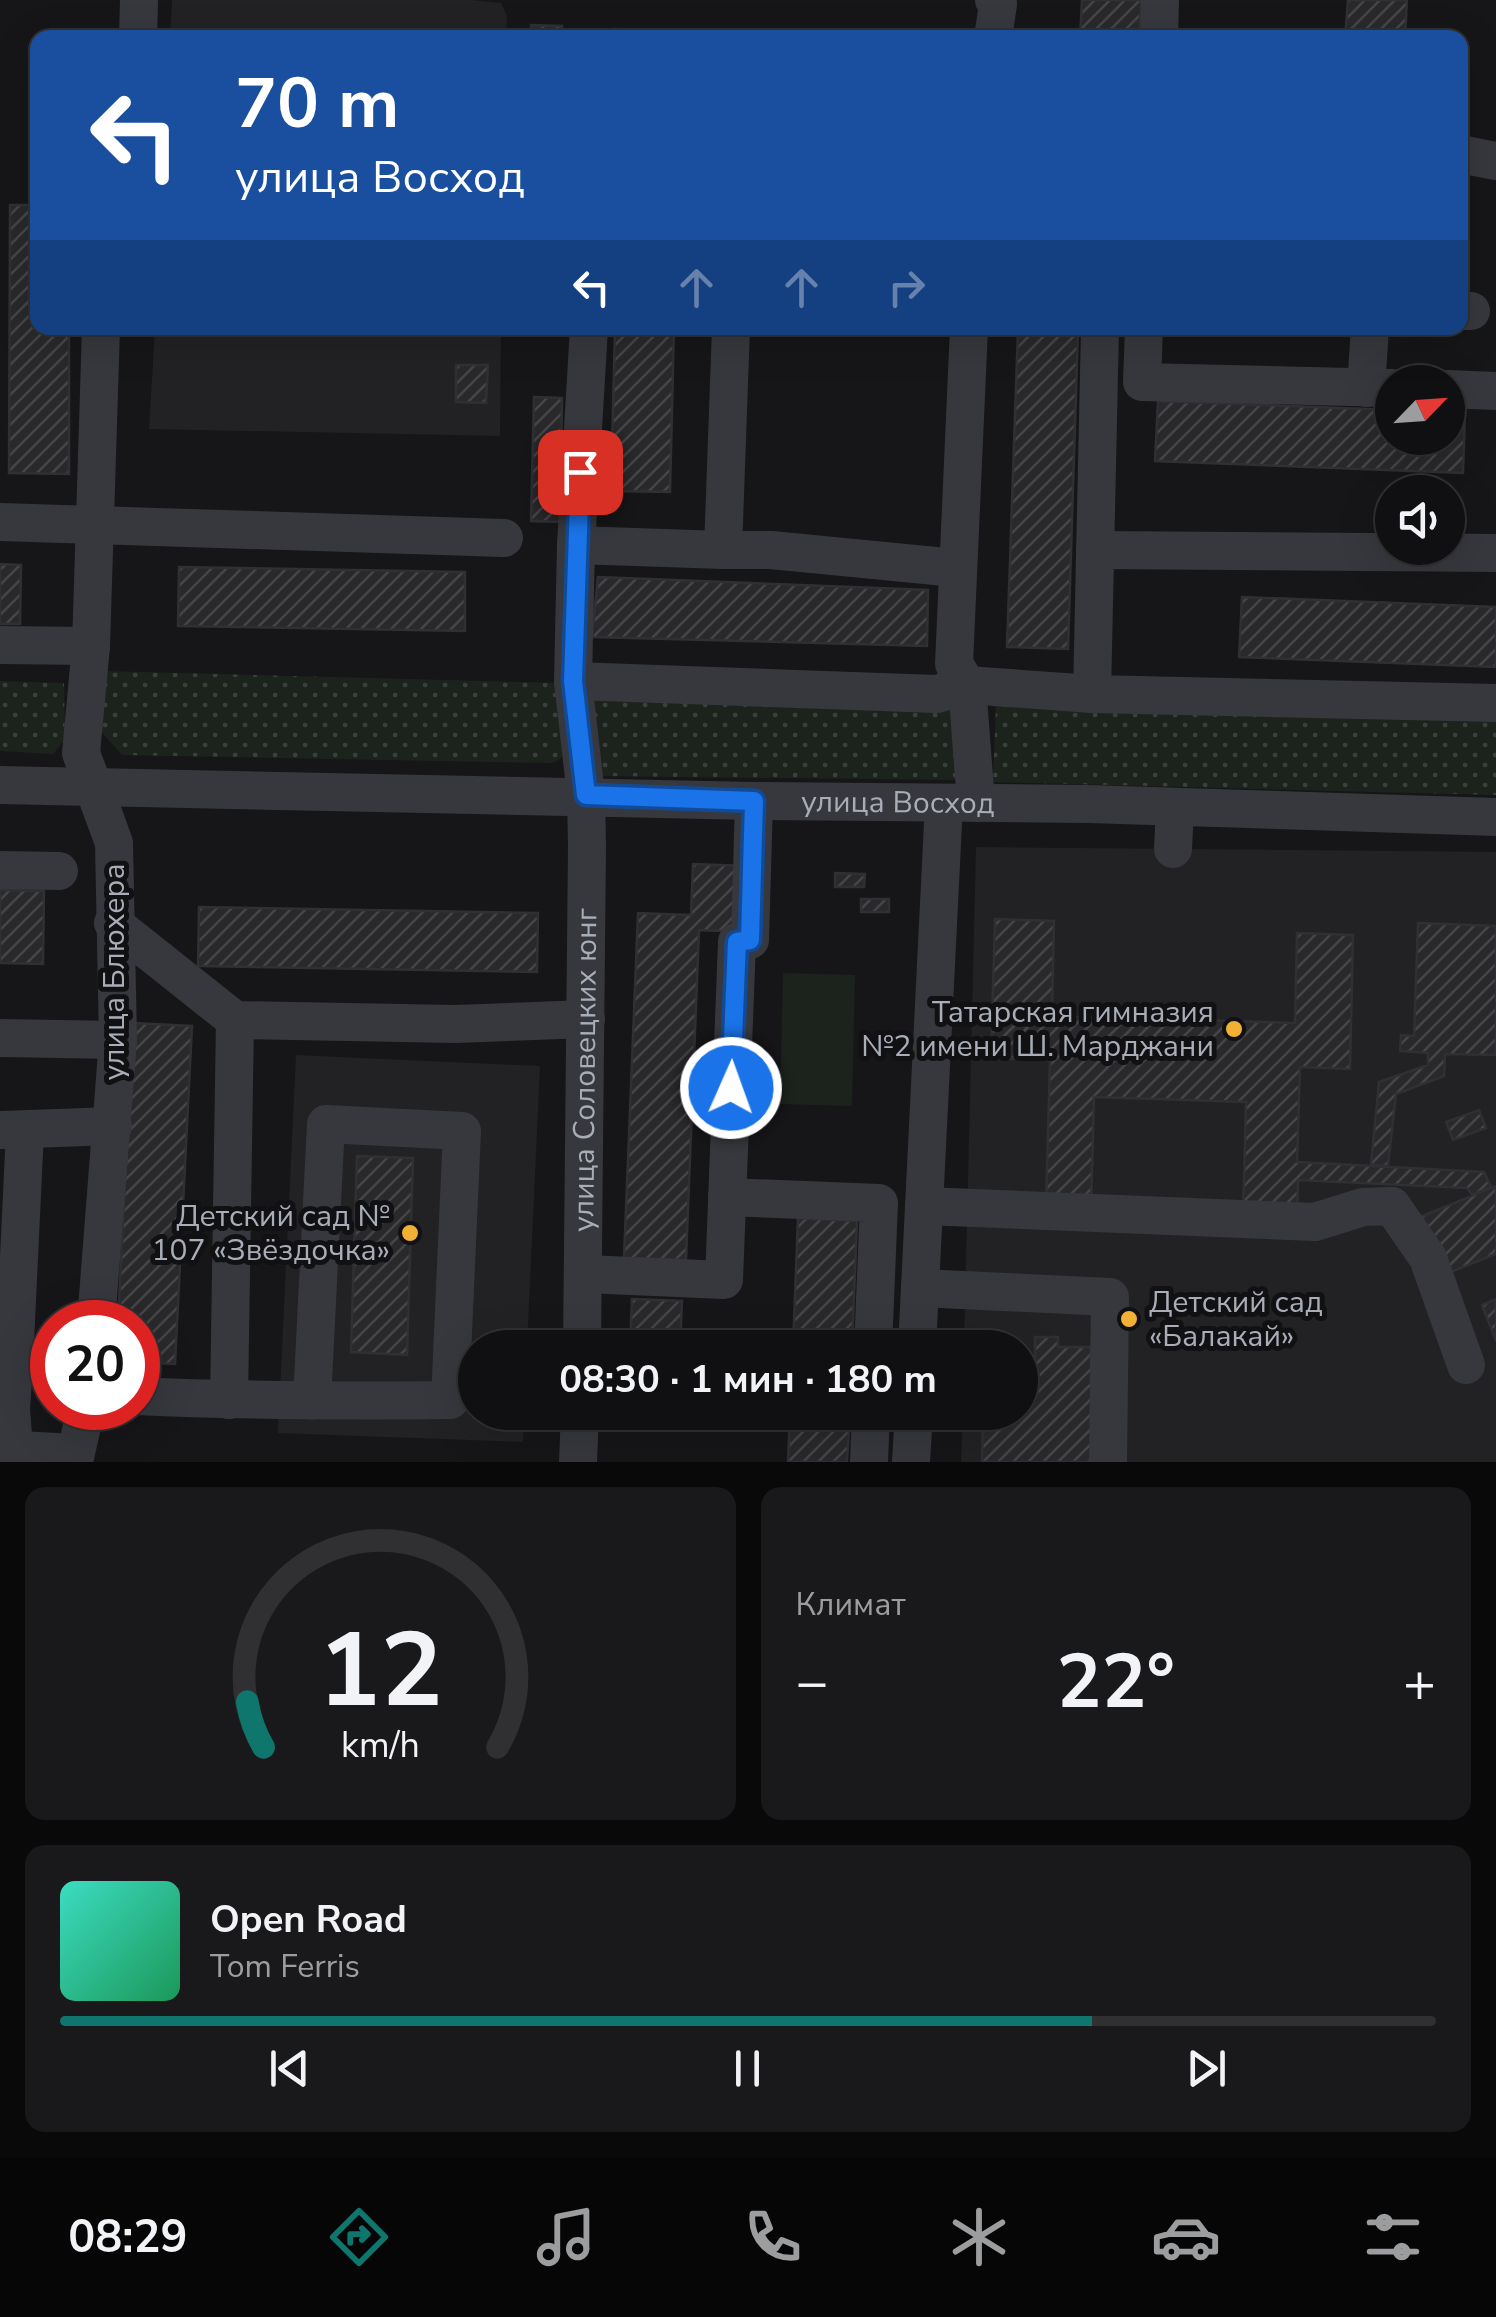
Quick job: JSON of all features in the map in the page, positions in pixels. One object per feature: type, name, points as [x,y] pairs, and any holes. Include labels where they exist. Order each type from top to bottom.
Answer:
[{"type":"street","points":[[138,30],[139,0]]},
{"type":"street","points":[[994,0],[998,4],[995,30]]},
{"type":"street","points":[[1159,30],[1160,0]]},
{"type":"street","points":[[1468,156],[1496,161]]},
{"type":"street","name":"улица Блюхера","points":[[98,1300],[118,1040],[114,842],[82,753],[90,646],[101,335]]},
{"type":"street","name":"улица Соловецких юнг","points":[[583,1330],[586,795],[573,681],[576,545],[589,335]]},
{"type":"street","points":[[723,550],[731,335]]},
{"type":"street","points":[[918,1330],[924,1206],[967,685],[954,664],[969,335]]},
{"type":"street","points":[[1092,694],[1100,335]]},
{"type":"street","points":[[1144,335],[1142,382],[1375,388]]},
{"type":"street","points":[[1371,335],[1376,365]]},
{"type":"street","points":[[1465,390],[1496,390]]},
{"type":"street","points":[[0,522],[504,538]]},
{"type":"street","points":[[576,545],[772,550],[956,568]]},
{"type":"street","points":[[1096,550],[1496,553]]},
{"type":"street","points":[[0,645],[90,646]]},
{"type":"street","points":[[573,681],[937,694],[967,685],[1092,694],[1496,703]]},
{"type":"street","name":"улица Восход","points":[[0,785],[1175,807],[1496,817]]},
{"type":"street","points":[[585,1274],[724,1280],[737,942],[750,940],[754,801]]},
{"type":"street","points":[[1173,849],[1175,807]]},
{"type":"street","points":[[0,870],[59,872]]},
{"type":"street","points":[[113,923],[235,1020],[455,1024],[586,1019]]},
{"type":"street","points":[[229,1400],[235,1020]]},
{"type":"street","points":[[0,1038],[118,1040]]},
{"type":"street","points":[[160,1397],[312,1401],[450,1400],[462,1130],[326,1124],[312,1401]]},
{"type":"street","points":[[81,1430],[75,1458],[7,1449],[11,1409],[7,1362],[12,1131],[114,1126]]},
{"type":"street","points":[[727,1197],[879,1203],[874,1330]]},
{"type":"street","points":[[924,1206],[1315,1222],[1363,1207],[1392,1206],[1428,1258],[1466,1365]]},
{"type":"street","points":[[920,1288],[1110,1297],[1108,1462]]},
{"type":"street","points":[[578,1462],[579,1430]]},
{"type":"street","points":[[869,1462],[870,1430]]},
{"type":"street","points":[[911,1462],[913,1430]]},
{"type":"shaded area","points":[[172,0],[472,0],[501,3],[507,16],[506,30],[170,30]]},
{"type":"shaded area","points":[[155,335],[501,335],[500,436],[149,429]]},
{"type":"shaded area","points":[[101,671],[558,683],[569,747],[552,763],[122,755],[98,728]]},
{"type":"shaded area","points":[[0,681],[64,683],[65,739],[53,754],[0,751]]},
{"type":"shaded area","points":[[595,699],[955,703],[955,780],[594,776]]},
{"type":"shaded area","points":[[996,705],[1496,717],[1496,795],[993,782]]},
{"type":"shaded area","name":"Татарская гимназия №2 имени Ш. Марджани","points":[[976,847],[1496,852],[1496,1462],[961,1462],[962,1430],[1038,1430],[1038,1330],[964,1330]]},
{"type":"shaded area","points":[[783,973],[855,975],[852,1106],[780,1104]]},
{"type":"shaded area","name":"Детский сад № 107 «Звёздочка»","points":[[296,1055],[540,1066],[528,1330],[458,1330],[458,1430],[523,1430],[523,1442],[278,1433]]},
{"type":"building","points":[[1082,0],[1141,0],[1139,30],[1080,30]]},
{"type":"building","points":[[1348,0],[1407,0],[1405,30],[1346,30]]},
{"type":"building","points":[[531,25],[562,26],[562,30],[531,30]]},
{"type":"building","points":[[10,205],[30,205],[30,335],[69,335],[69,474],[9,473]]},
{"type":"building","points":[[615,335],[674,335],[670,492],[611,491]]},
{"type":"building","points":[[1018,335],[1078,335],[1068,649],[1007,647]]},
{"type":"building","points":[[456,365],[488,365],[486,403],[456,402]]},
{"type":"building","points":[[534,397],[562,398],[560,522],[531,521]]},
{"type":"building","points":[[1158,401],[1375,409],[1375,455],[1464,455],[1463,473],[1155,461]]},
{"type":"building","points":[[0,564],[21,565],[20,624],[0,624]]},
{"type":"building","points":[[179,567],[465,572],[465,631],[178,626]]},
{"type":"building","points":[[598,577],[928,590],[927,646],[592,637]]},
{"type":"building","points":[[1242,597],[1496,607],[1496,667],[1239,657]]},
{"type":"building","points":[[693,864],[746,866],[743,932],[699,930],[686,1260],[624,1258],[638,913],[691,915]]},
{"type":"building","points":[[835,873],[865,874],[864,887],[835,887]]},
{"type":"building","points":[[0,890],[44,891],[43,964],[0,963]]},
{"type":"building","points":[[861,899],[889,899],[889,912],[861,912]]},
{"type":"building","points":[[199,907],[538,913],[537,972],[198,966]]},
{"type":"building","points":[[995,919],[1054,921],[1052,1016],[1295,1023],[1297,933],[1353,935],[1350,1069],[1300,1067],[1297,1162],[1484,1172],[1491,1187],[1472,1195],[1467,1188],[1298,1180],[1297,1220],[1243,1218],[1246,1102],[1094,1097],[1091,1207],[1046,1206],[1050,1060],[991,1058]]},
{"type":"building","points":[[1418,923],[1496,926],[1496,1055],[1445,1054],[1444,1076],[1396,1094],[1388,1166],[1371,1165],[1379,1082],[1428,1065],[1428,1053],[1400,1051],[1401,1035],[1414,1036]]},
{"type":"building","points":[[133,1023],[192,1026],[175,1364],[160,1363],[160,1300],[119,1300]]},
{"type":"building","points":[[1479,1110],[1486,1128],[1453,1140],[1446,1122]]},
{"type":"building","points":[[357,1156],[413,1158],[407,1355],[351,1352]]},
{"type":"building","points":[[1496,1186],[1496,1254],[1443,1275],[1420,1217]]},
{"type":"building","points":[[798,1218],[857,1221],[853,1330],[794,1330]]},
{"type":"building","points":[[632,1299],[682,1301],[681,1330],[631,1330]]},
{"type":"building","points":[[1496,1299],[1496,1341],[1482,1305]]},
{"type":"building","points":[[1038,1337],[1058,1337],[1058,1347],[1091,1347],[1092,1462],[982,1462],[983,1430],[1038,1430]]},
{"type":"building","points":[[789,1430],[849,1430],[847,1462],[788,1462]]},
{"type":"place","name":"Татарская гимназия №2 имени Ш. Марджани","points":[[1234,1029]]},
{"type":"place","name":"Детский сад № 107 «Звёздочка»","points":[[410,1233]]},
{"type":"place","name":"Детский сад «Балакай»","points":[[1129,1319]]},
{"type":"route","points":[[580,472],[573,681],[586,795],[754,801],[750,940],[737,942],[731,1088]]}]
